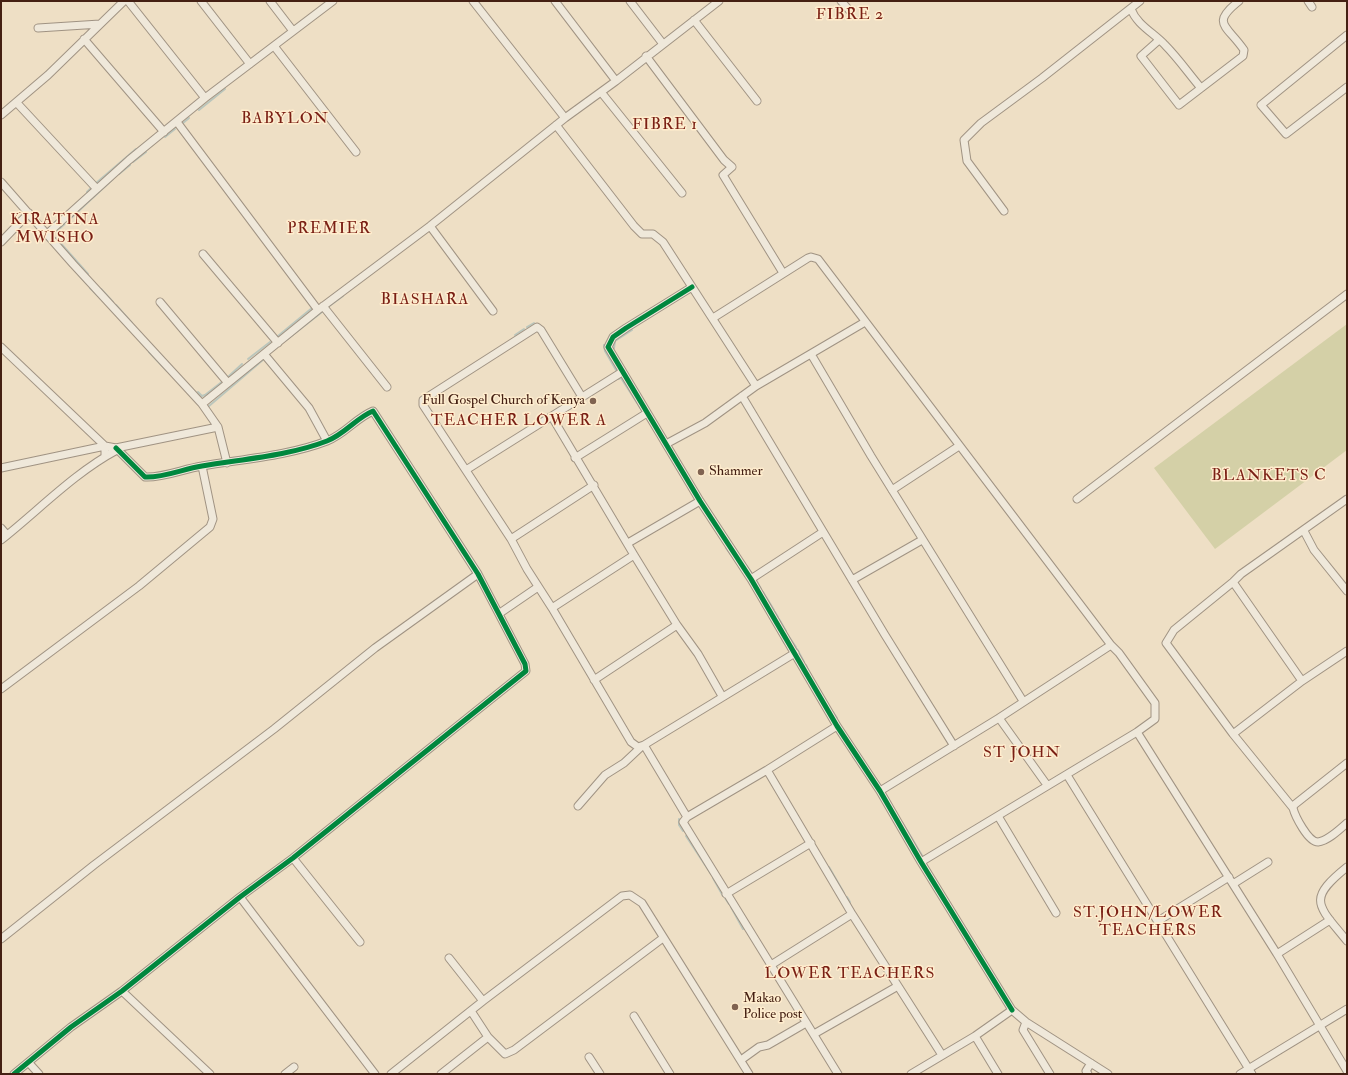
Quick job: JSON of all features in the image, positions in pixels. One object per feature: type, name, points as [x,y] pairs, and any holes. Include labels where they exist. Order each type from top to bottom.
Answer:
[{"type":"street","points":[[1,115],[17,103],[124,1]]},
{"type":"street","points":[[128,1],[205,98]]},
{"type":"street","points":[[201,1],[250,64]]},
{"type":"street","points":[[270,1],[293,32]]},
{"type":"street","points":[[46,234],[96,188],[178,122],[205,98],[334,1]]},
{"type":"street","points":[[473,1],[565,118]]},
{"type":"street","points":[[555,1],[616,81]]},
{"type":"street","points":[[630,1],[663,44]]},
{"type":"street","points":[[202,404],[321,308],[430,226],[556,125],[616,81],[646,56],[694,20],[710,4],[719,1]]},
{"type":"street","points":[[841,1],[850,11]]},
{"type":"street","points":[[1004,211],[967,161],[964,140],[981,123],[1140,1]]},
{"type":"street","points":[[1159,40],[1140,56],[1179,105],[1243,56],[1244,50],[1226,28],[1223,20],[1224,15],[1240,1]]},
{"type":"street","points":[[1131,9],[1144,26],[1165,44],[1201,88]]},
{"type":"street","points":[[694,20],[757,101]]},
{"type":"street","points":[[38,28],[100,24]]},
{"type":"street","points":[[1347,35],[1261,105],[1286,134],[1347,87]]},
{"type":"street","points":[[84,39],[164,132]]},
{"type":"street","points":[[274,46],[356,152]]},
{"type":"street","points":[[646,56],[732,167],[723,175],[783,273]]},
{"type":"street","points":[[601,92],[682,193]]},
{"type":"street","points":[[17,103],[96,188]]},
{"type":"street","points":[[178,122],[321,308],[387,387]]},
{"type":"street","points":[[556,125],[634,226],[642,234],[653,234],[662,242],[756,386]]},
{"type":"street","points":[[1,182],[30,213],[46,234],[202,404],[218,427],[227,463]]},
{"type":"street","points":[[1,242],[30,213]]},
{"type":"street","points":[[430,226],[494,311]]},
{"type":"street","points":[[203,254],[278,343]]},
{"type":"street","points":[[713,318],[783,273],[811,257],[814,257],[829,273],[1111,645],[1120,653],[1155,703],[1155,719],[1138,732],[921,862]]},
{"type":"street","points":[[692,287],[613,337],[608,347],[700,501],[751,579],[837,726],[880,791],[921,862],[1012,1010],[1026,1022],[1108,1074]]},
{"type":"street","points":[[1077,499],[1347,294]]},
{"type":"street","points":[[160,302],[228,383]]},
{"type":"street","points":[[666,444],[705,423],[756,386],[865,322]]},
{"type":"street","points":[[582,397],[541,330],[537,327],[423,400],[423,405],[511,539],[631,742],[642,746],[687,816]]},
{"type":"street","points":[[1,346],[105,446],[105,456]]},
{"type":"street","points":[[264,354],[309,408],[327,441]]},
{"type":"street","points":[[811,354],[922,540],[1023,702]]},
{"type":"street","points":[[466,470],[622,372]]},
{"type":"street","points":[[742,396],[852,580],[954,746]]},
{"type":"street","points":[[1,468],[105,446],[117,449],[145,477],[153,477],[202,466],[227,463],[300,449],[327,441],[340,435],[366,413],[373,411],[478,574],[500,613],[525,664],[526,671],[293,858],[240,897],[122,991],[71,1027],[14,1074]]},
{"type":"street","points":[[575,458],[647,413]]},
{"type":"street","points":[[552,417],[575,458],[594,485],[634,555],[677,625],[698,654],[722,696]]},
{"type":"street","points":[[1,528],[4,538],[64,488],[105,456],[117,449],[218,427]]},
{"type":"street","points":[[892,490],[959,446]]},
{"type":"street","points":[[1,689],[139,586],[210,527],[213,519],[202,466]]},
{"type":"street","points":[[511,539],[594,485]]},
{"type":"street","points":[[1347,499],[1241,574],[1174,630],[1166,643],[1233,734],[1293,808],[1307,834],[1313,841],[1319,842],[1347,823]]},
{"type":"street","points":[[628,543],[700,501]]},
{"type":"street","points":[[1304,530],[1314,550],[1347,591]]},
{"type":"street","points":[[751,579],[823,532]]},
{"type":"street","points":[[852,580],[922,540]]},
{"type":"street","points":[[552,608],[634,555]]},
{"type":"street","points":[[1,939],[94,865],[274,729],[375,648],[478,574]]},
{"type":"street","points":[[1233,582],[1302,681]]},
{"type":"street","points":[[500,613],[538,587]]},
{"type":"street","points":[[594,680],[677,625]]},
{"type":"street","points":[[880,791],[1000,718],[1111,645]]},
{"type":"street","points":[[1233,734],[1302,681],[1347,651]]},
{"type":"street","points":[[578,806],[605,775],[624,763],[642,746],[795,653]]},
{"type":"street","points":[[1000,718],[1047,786]]},
{"type":"street","points":[[837,726],[767,770],[687,816],[683,822],[684,826],[838,1074]]},
{"type":"street","points":[[1138,732],[1277,954],[1347,1072]]},
{"type":"street","points":[[1293,808],[1294,805],[1323,781],[1347,764]]},
{"type":"street","points":[[767,770],[852,914],[942,1055]]},
{"type":"street","points":[[1067,775],[1251,1072]]},
{"type":"street","points":[[998,816],[1056,913]]},
{"type":"street","points":[[726,894],[810,843]]},
{"type":"street","points":[[293,858],[360,942]]},
{"type":"street","points":[[1158,921],[1231,880],[1268,862]]},
{"type":"street","points":[[1347,867],[1328,882],[1320,895],[1320,902],[1330,920],[1347,941]]},
{"type":"street","points":[[391,1074],[483,1001],[622,896],[630,895],[642,903],[750,1074]]},
{"type":"street","points":[[240,897],[375,1074]]},
{"type":"street","points":[[771,965],[852,914]]},
{"type":"street","points":[[1277,954],[1330,920]]},
{"type":"street","points":[[471,1011],[488,1037],[505,1054],[514,1050],[663,938]]},
{"type":"street","points":[[449,958],[483,1001]]},
{"type":"street","points":[[814,1034],[898,986]]},
{"type":"street","points":[[122,991],[210,1074]]},
{"type":"street","points":[[1240,1074],[1251,1072],[1347,1009]]},
{"type":"street","points":[[911,1074],[975,1036],[1012,1010]]},
{"type":"street","points":[[634,1016],[670,1074]]},
{"type":"street","points":[[1026,1022],[1023,1030],[1050,1074]]},
{"type":"street","points":[[741,1060],[758,1047],[768,1045],[806,1023]]},
{"type":"street","points":[[975,1036],[998,1074]]},
{"type":"street","points":[[441,1074],[488,1037]]},
{"type":"street","points":[[589,1057],[600,1074]]},
{"type":"street","points":[[29,1063],[39,1074]]},
{"type":"street","points":[[1088,1074],[1086,1071],[1091,1063]]},
{"type":"street","points":[[285,1074],[294,1067]]},
{"type":"shaded area","points":[[1347,324],[1347,450],[1215,549],[1154,468]]},
{"type":"waterway","points":[[199,110],[225,89]]},
{"type":"waterway","points":[[183,123],[189,118]]},
{"type":"waterway","points":[[165,137],[175,129]]},
{"type":"waterway","points":[[95,184],[136,149]]},
{"type":"waterway","points":[[133,162],[146,152]]},
{"type":"waterway","points":[[119,174],[130,165]]},
{"type":"waterway","points":[[57,231],[113,179]]},
{"type":"waterway","points":[[87,192],[92,187]]},
{"type":"waterway","points":[[56,238],[88,274]]},
{"type":"waterway","points":[[78,274],[87,284]]},
{"type":"waterway","points":[[90,288],[103,301]]},
{"type":"waterway","points":[[101,289],[113,302]]},
{"type":"waterway","points":[[328,307],[343,296]]},
{"type":"waterway","points":[[116,305],[132,323]]},
{"type":"waterway","points":[[278,336],[312,308]]},
{"type":"waterway","points":[[285,341],[322,312]]},
{"type":"waterway","points":[[527,327],[534,323]]},
{"type":"waterway","points":[[515,335],[524,329]]},
{"type":"waterway","points":[[614,348],[615,341],[632,330]]},
{"type":"waterway","points":[[248,359],[270,342]]},
{"type":"waterway","points":[[604,345],[605,351],[616,370]]},
{"type":"waterway","points":[[149,352],[167,371]]},
{"type":"waterway","points":[[209,406],[264,359]]},
{"type":"waterway","points":[[229,376],[242,364]]},
{"type":"waterway","points":[[618,379],[621,378],[643,412]]},
{"type":"waterway","points":[[198,392],[202,396],[205,395],[223,381]]},
{"type":"waterway","points":[[726,548],[731,555]]},
{"type":"waterway","points":[[741,558],[751,572]]},
{"type":"waterway","points":[[756,580],[761,589]]},
{"type":"waterway","points":[[763,592],[774,610]]},
{"type":"waterway","points":[[775,612],[778,617]]},
{"type":"waterway","points":[[779,619],[786,631]]},
{"type":"waterway","points":[[787,634],[796,647]]},
{"type":"waterway","points":[[782,639],[785,644]]},
{"type":"waterway","points":[[797,649],[804,662]]},
{"type":"waterway","points":[[806,665],[809,672]]},
{"type":"waterway","points":[[833,712],[837,718]]},
{"type":"waterway","points":[[853,757],[857,762]]},
{"type":"waterway","points":[[679,819],[679,825],[683,831]]},
{"type":"waterway","points":[[902,822],[923,857]]},
{"type":"waterway","points":[[686,836],[711,874]]},
{"type":"waterway","points":[[829,867],[844,893]]},
{"type":"waterway","points":[[713,878],[723,896]]},
{"type":"waterway","points":[[847,897],[850,902]]},
{"type":"waterway","points":[[725,898],[729,904]]},
{"type":"waterway","points":[[731,907],[743,929]]},
{"type":"cycle path","points":[[692,287],[613,337],[608,347],[700,501],[751,579],[837,726],[880,791],[921,862],[1012,1010]]},
{"type":"cycle path","points":[[14,1074],[71,1027],[122,991],[240,897],[293,858],[526,671],[525,664],[478,574],[373,411],[333,438],[312,446],[281,454],[195,467],[166,475],[145,477],[116,448]]},
{"type":"place","name":"Full Gospel Church of Kenya","points":[[593,401]]},
{"type":"place","name":"Shammer","points":[[701,472]]},
{"type":"place","name":"Makao Police post","points":[[735,1007]]},
{"type":"district","name":"FIBRE 2","points":[[850,16]]},
{"type":"district","name":"BABYLON","points":[[285,120]]},
{"type":"district","name":"FIBRE 1","points":[[665,126]]},
{"type":"district","name":"KIRATINA MWISHO","points":[[55,230]]},
{"type":"district","name":"PREMIER","points":[[329,230]]},
{"type":"district","name":"BIASHARA","points":[[425,301]]},
{"type":"district","name":"TEACHER LOWER A","points":[[519,422]]},
{"type":"district","name":"BLANKETS C","points":[[1269,477]]},
{"type":"district","name":"ST JOHN","points":[[1022,754]]},
{"type":"district","name":"ST.JOHN/LOWER TEACHERS","points":[[1148,923]]},
{"type":"district","name":"LOWER TEACHERS","points":[[850,975]]}]
